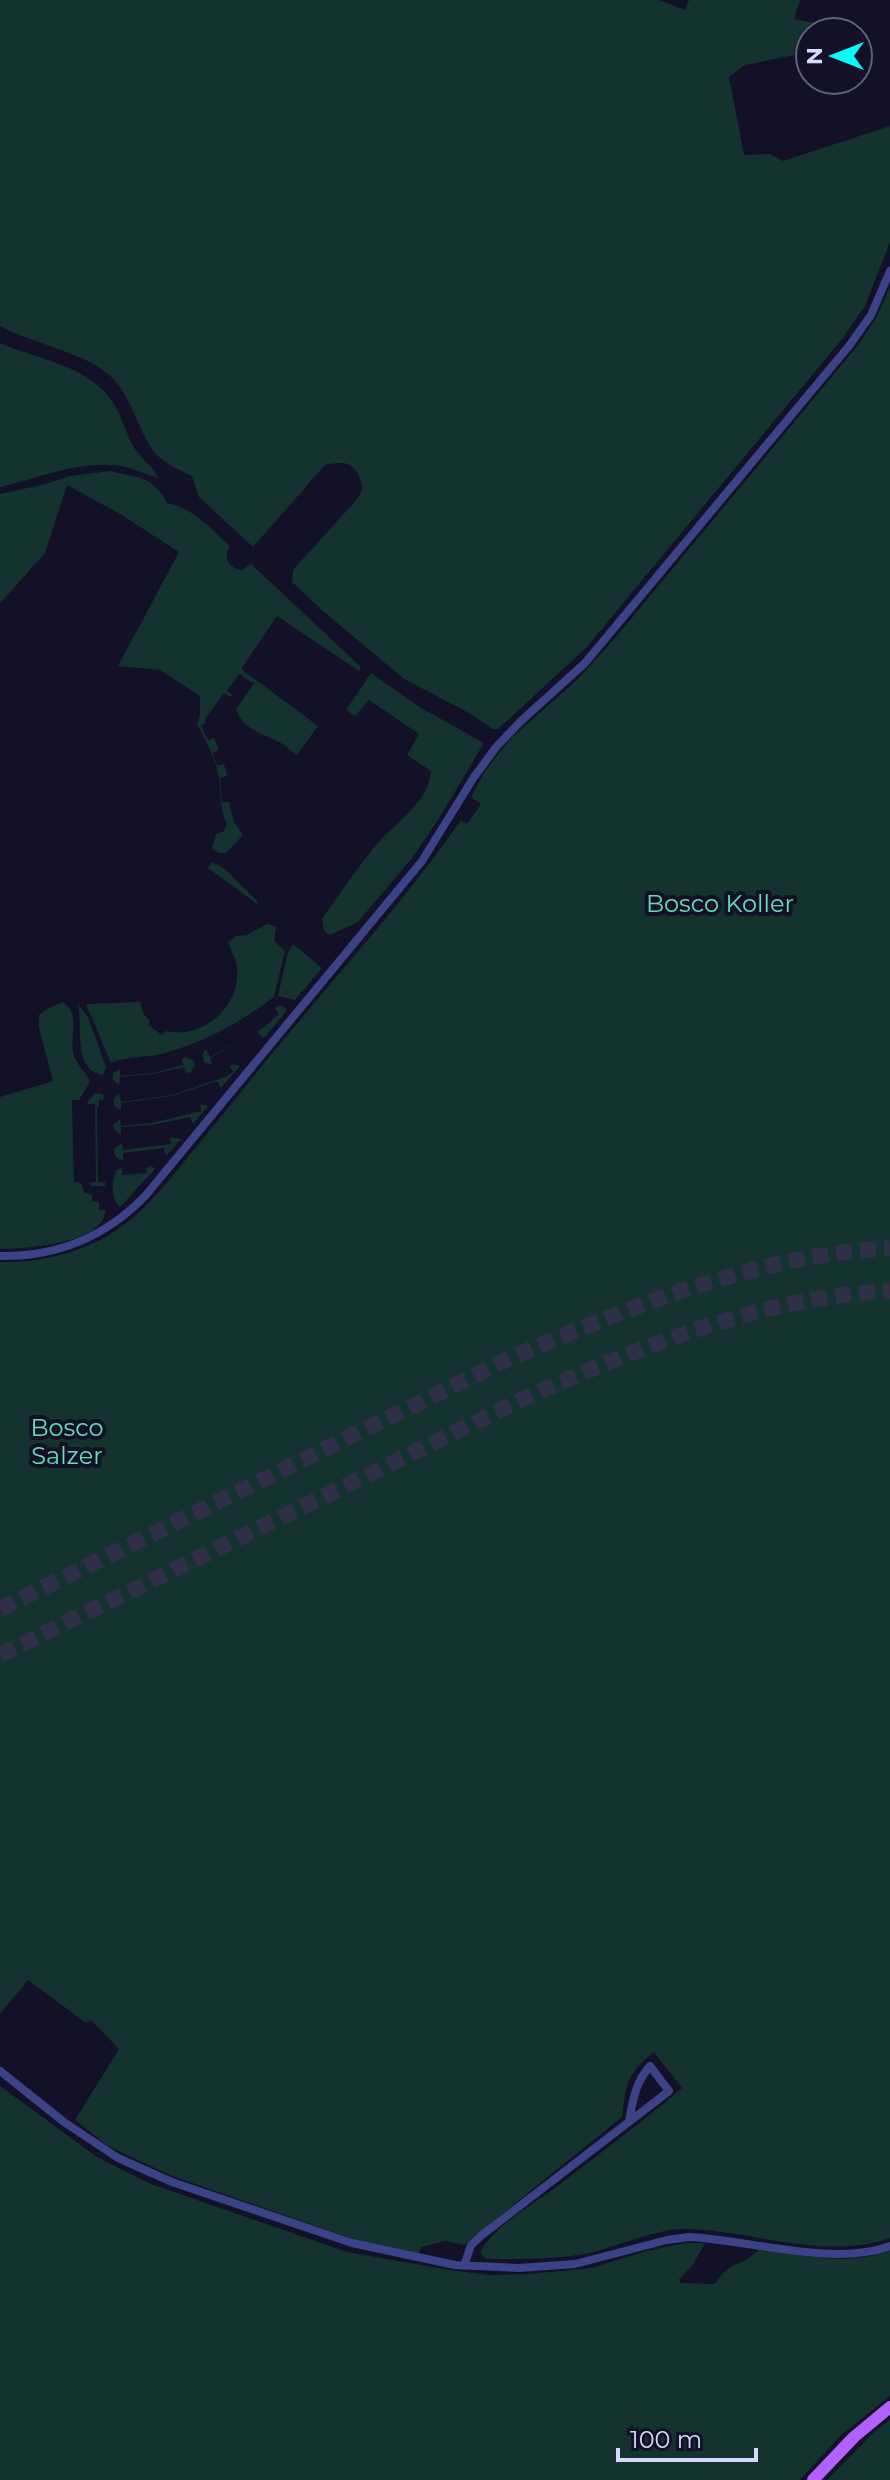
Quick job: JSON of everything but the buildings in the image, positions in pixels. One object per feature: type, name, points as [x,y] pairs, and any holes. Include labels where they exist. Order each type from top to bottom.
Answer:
[{"type":"main road","points":[[813,2480],[854,2437],[890,2407]]},
{"type":"street","points":[[0,1256],[36,1254],[72,1245],[117,1222],[146,1195],[422,861],[497,746],[594,653],[849,346],[875,307],[890,271]]},
{"type":"street","points":[[464,2266],[471,2245],[482,2235],[669,2091],[650,2066],[640,2078],[635,2091],[629,2121]]},
{"type":"street","points":[[0,2071],[83,2136],[118,2158],[165,2179],[352,2243],[464,2266],[519,2268],[575,2264],[689,2237],[843,2255],[872,2252],[890,2246]]},
{"type":"green space","points":[[0,0],[659,0],[685,10],[689,0],[800,0],[794,16],[794,55],[745,65],[729,77],[744,155],[770,154],[783,161],[890,126],[890,242],[865,306],[842,339],[586,648],[498,729],[404,679],[292,582],[293,570],[358,498],[363,488],[354,469],[340,463],[325,465],[253,547],[199,497],[192,476],[155,453],[125,395],[108,374],[85,360],[0,326]]},
{"type":"green space","points":[[890,287],[890,2238],[866,2244],[814,2246],[674,2229],[576,2255],[486,2259],[480,2252],[504,2225],[682,2088],[654,2052],[629,2080],[622,2117],[464,2245],[445,2241],[421,2247],[419,2254],[356,2240],[172,2176],[108,2146],[75,2120],[119,2049],[91,2020],[86,2023],[28,1980],[0,2014],[0,1262],[48,1258],[94,1243],[131,1219],[159,1192],[390,913],[461,820],[467,824],[481,804],[471,797],[485,771],[510,739],[577,680],[616,637],[858,345],[876,318]]},
{"type":"green space","points":[[0,343],[62,365],[91,380],[104,391],[117,409],[135,449],[158,478],[122,466],[96,465],[0,487]]},
{"type":"green space","points":[[110,471],[150,482],[167,503],[185,509],[201,520],[230,546],[227,558],[230,565],[242,570],[251,564],[361,667],[359,671],[277,616],[241,669],[318,726],[297,755],[249,727],[236,709],[255,682],[239,674],[227,691],[233,695],[230,697],[224,693],[205,719],[201,726],[208,740],[214,738],[219,750],[213,753],[217,766],[224,764],[227,776],[220,778],[222,802],[229,802],[234,822],[243,835],[226,853],[212,849],[216,834],[224,831],[227,824],[222,808],[216,765],[197,725],[200,696],[160,670],[118,666],[179,552],[67,485],[45,553],[0,603],[0,494],[70,476]]},
{"type":"green space","points":[[371,673],[421,708],[484,743],[412,858],[358,922],[330,935],[324,931],[322,919],[373,849],[417,804],[429,783],[431,771],[407,755],[419,734],[369,700],[355,716],[346,710]]},
{"type":"green space","points":[[212,862],[225,869],[257,904],[208,868]]},
{"type":"green space","points":[[267,924],[276,927],[274,941],[285,951],[274,997],[234,1024],[192,1044],[161,1054],[111,1063],[86,1004],[140,1002],[144,1015],[150,1021],[148,1025],[162,1035],[166,1031],[194,1030],[206,1025],[227,1006],[237,980],[236,963],[228,942]]},
{"type":"green space","points":[[293,944],[322,968],[295,1000],[278,996],[288,952]]},
{"type":"green space","points":[[63,1002],[72,1013],[74,1056],[90,1081],[79,1100],[72,1100],[74,1182],[81,1183],[84,1192],[92,1195],[92,1201],[99,1202],[99,1210],[106,1210],[101,1222],[92,1231],[78,1237],[44,1245],[0,1249],[0,1097],[53,1081],[39,1028],[39,1015]]},
{"type":"green space","points":[[78,1005],[88,1017],[106,1067],[103,1075],[93,1071],[83,1056]]},
{"type":"green space","points":[[277,1006],[287,1010],[266,1036],[262,1038],[257,1031],[279,1014],[275,1008]]},
{"type":"green space","points":[[247,1037],[210,1058],[212,1064],[205,1063],[202,1056],[206,1049],[210,1057]]},
{"type":"green space","points":[[182,1058],[194,1061],[191,1072],[186,1073],[184,1067],[153,1074],[120,1077],[119,1085],[113,1080],[113,1073],[120,1069],[120,1076],[153,1073],[183,1065]]},
{"type":"green space","points":[[230,1066],[240,1066],[221,1088],[217,1081],[172,1096],[121,1103],[121,1110],[114,1106],[114,1098],[119,1094],[121,1102],[172,1095],[227,1076],[233,1072]]},
{"type":"green space","points":[[95,1093],[103,1094],[104,1099],[99,1100],[97,1107],[98,1182],[105,1182],[105,1186],[91,1186],[89,1183],[96,1182],[95,1104],[88,1104]]},
{"type":"green space","points":[[200,1104],[208,1106],[193,1124],[190,1117],[152,1125],[121,1127],[121,1135],[114,1129],[113,1125],[120,1119],[121,1126],[152,1123],[201,1111]]},
{"type":"green space","points":[[170,1137],[181,1139],[167,1155],[164,1148],[123,1153],[123,1160],[114,1154],[114,1149],[122,1143],[123,1150],[171,1144]]},
{"type":"green space","points":[[150,1166],[154,1170],[120,1207],[113,1189],[117,1170],[122,1168],[122,1175],[147,1173],[146,1168]]},
{"type":"green space","points":[[0,2086],[97,2157],[151,2184],[347,2252],[489,2275],[529,2274],[591,2268],[647,2251],[685,2243],[705,2243],[693,2265],[679,2279],[681,2283],[715,2284],[731,2267],[759,2250],[842,2259],[890,2250],[890,2396],[841,2435],[800,2480],[0,2480]]},
{"type":"green space","points":[[890,2420],[890,2480],[827,2480],[875,2431]]},
{"type":"tunnel","points":[[0,1609],[508,1359],[600,1321],[742,1273],[791,1261],[890,1248]]},
{"type":"tunnel","points":[[0,1655],[525,1398],[613,1361],[749,1314],[843,1295],[890,1291]]},
{"type":"park label","name":"Bosco Koller","points":[[720,904]]},
{"type":"park label","name":"Bosco Salzer","points":[[67,1442]]}]
